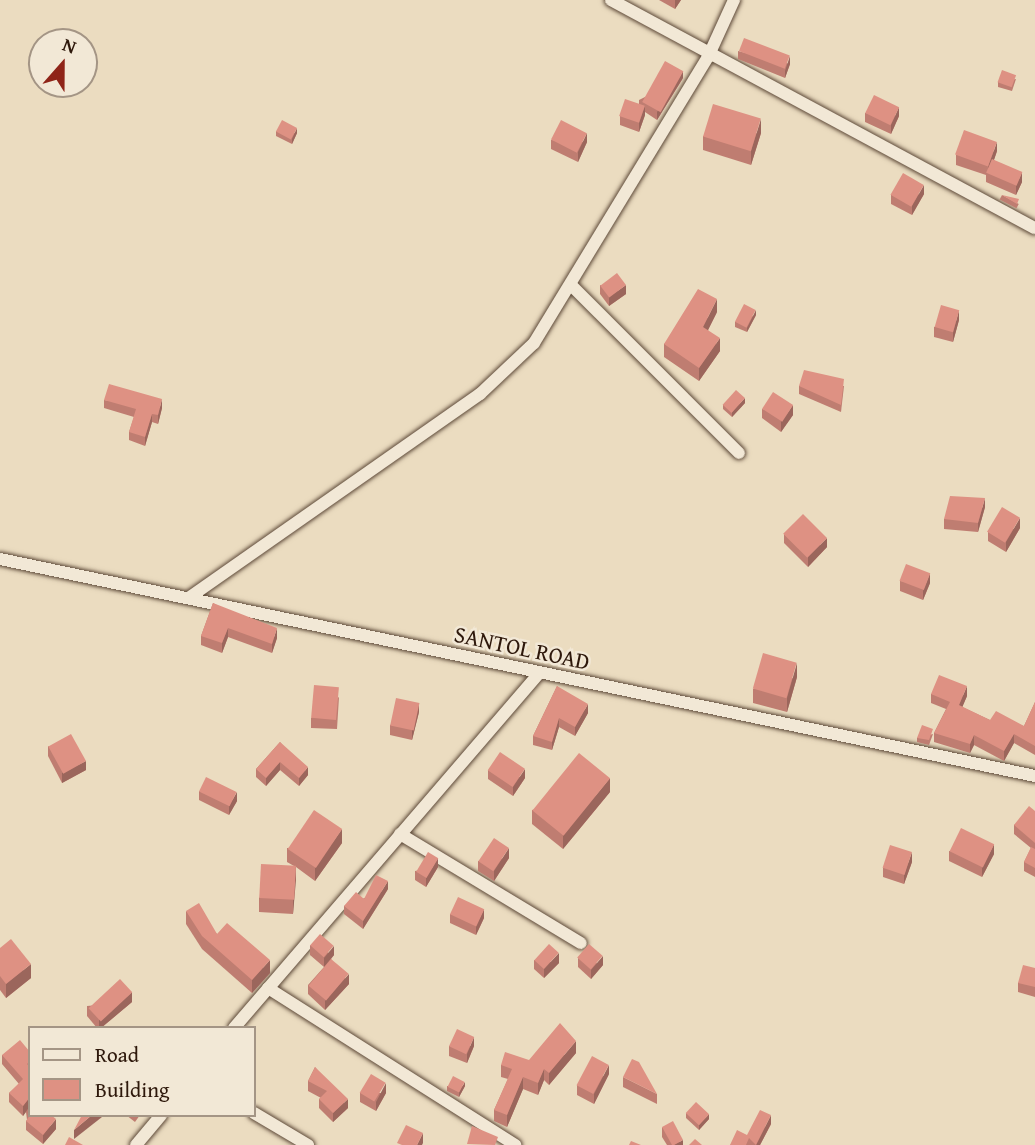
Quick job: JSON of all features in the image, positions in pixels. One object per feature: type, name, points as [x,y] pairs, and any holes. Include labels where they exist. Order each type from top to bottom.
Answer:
[{"type":"street","points":[[611,0],[708,57],[1035,228]]},
{"type":"street","points":[[190,597],[480,394],[534,343],[572,286],[708,57],[734,0]]},
{"type":"street","points":[[572,286],[739,453]]},
{"type":"street","name":"SANTOL ROAD","points":[[0,559],[190,597],[538,673],[1032,772]]},
{"type":"street","points":[[236,1026],[538,673]]},
{"type":"street","points":[[400,834],[581,943]]},
{"type":"street","points":[[268,988],[515,1145]]},
{"type":"street","points":[[256,1114],[308,1145]]},
{"type":"street","points":[[136,1145],[159,1117]]},
{"type":"building","points":[[744,38],[790,56],[785,69],[739,51]]},
{"type":"building","points":[[665,61],[683,71],[661,112],[642,102]]},
{"type":"building","points":[[1002,70],[1016,75],[1012,87],[998,82]]},
{"type":"building","points":[[874,95],[899,107],[890,125],[865,113]]},
{"type":"building","points":[[625,99],[645,106],[639,123],[619,116]]},
{"type":"building","points":[[713,104],[761,119],[751,151],[703,137]]},
{"type":"building","points":[[282,120],[297,128],[291,139],[276,131]]},
{"type":"building","points":[[561,120],[587,133],[577,153],[551,140]]},
{"type":"building","points":[[964,130],[997,142],[988,166],[955,154]]},
{"type":"building","points":[[992,159],[1022,172],[1017,186],[986,173]]},
{"type":"building","points":[[903,173],[924,185],[911,207],[890,195]]},
{"type":"building","points":[[1002,195],[1019,199],[1017,204]]},
{"type":"building","points":[[617,273],[626,285],[609,298],[600,286]]},
{"type":"building","points":[[698,289],[717,299],[703,327],[720,338],[699,368],[664,344]]},
{"type":"building","points":[[744,304],[756,310],[747,328],[735,322]]},
{"type":"building","points":[[941,305],[959,310],[953,332],[935,327]]},
{"type":"building","points":[[804,370],[844,379],[841,405],[799,386]]},
{"type":"building","points":[[109,384],[162,399],[158,415],[152,414],[145,437],[129,432],[136,409],[104,400]]},
{"type":"building","points":[[736,390],[745,398],[732,413],[723,405]]},
{"type":"building","points":[[773,392],[793,405],[782,422],[762,409]]},
{"type":"building","points":[[950,496],[985,498],[978,523],[944,519]]},
{"type":"building","points":[[1002,507],[1020,518],[1005,543],[987,532]]},
{"type":"building","points":[[803,514],[827,538],[807,558],[783,534]]},
{"type":"building","points":[[906,564],[930,573],[924,590],[900,581]]},
{"type":"building","points":[[213,603],[277,628],[272,644],[228,628],[222,643],[201,636]]},
{"type":"building","points":[[763,653],[797,663],[786,698],[753,689]]},
{"type":"building","points":[[939,675],[967,686],[959,705],[990,720],[996,711],[1024,726],[1035,702],[1035,746],[1014,734],[1004,751],[974,735],[970,744],[934,733],[950,702],[931,694]]},
{"type":"building","points":[[314,685],[339,687],[336,720],[311,718]]},
{"type":"building","points":[[557,686],[588,704],[575,727],[559,718],[552,742],[533,736]]},
{"type":"building","points":[[396,698],[419,703],[414,730],[390,725]]},
{"type":"building","points":[[922,725],[933,729],[929,740],[917,738]]},
{"type":"building","points":[[71,734],[86,761],[63,774],[48,747]]},
{"type":"building","points":[[280,742],[308,767],[299,778],[280,762],[266,778],[256,769]]},
{"type":"building","points":[[500,752],[525,769],[513,787],[488,770]]},
{"type":"building","points":[[579,753],[610,778],[564,836],[532,811]]},
{"type":"building","points":[[206,777],[237,792],[230,806],[199,791]]},
{"type":"building","points":[[1029,806],[1035,811],[1035,843],[1014,825]]},
{"type":"building","points":[[314,810],[342,829],[316,868],[288,849]]},
{"type":"building","points":[[961,828],[994,844],[983,868],[950,851]]},
{"type":"building","points":[[494,838],[509,848],[493,871],[478,861]]},
{"type":"building","points":[[890,845],[912,852],[904,875],[883,868]]},
{"type":"building","points":[[1031,847],[1035,849],[1035,868],[1024,862]]},
{"type":"building","points":[[428,852],[438,858],[426,878],[416,872]]},
{"type":"building","points":[[261,864],[296,866],[294,900],[259,898]]},
{"type":"building","points":[[376,875],[388,881],[363,921],[344,906],[356,892],[364,899]]},
{"type":"building","points":[[458,897],[484,909],[476,926],[450,914]]},
{"type":"building","points":[[199,903],[217,934],[227,923],[270,960],[252,980],[202,936],[186,911]]},
{"type":"building","points":[[320,934],[334,946],[324,957],[310,945]]},
{"type":"building","points":[[11,939],[31,964],[6,984],[0,976],[0,948]]},
{"type":"building","points":[[549,944],[559,953],[544,969],[534,960]]},
{"type":"building","points":[[589,944],[603,956],[591,969],[577,958]]},
{"type":"building","points":[[331,959],[349,974],[326,1001],[309,986]]},
{"type":"building","points":[[1023,965],[1035,968],[1035,987],[1018,983]]},
{"type":"building","points":[[120,979],[132,992],[101,1021],[89,1008]]},
{"type":"building","points":[[560,1023],[576,1041],[549,1073],[544,1069],[538,1083],[523,1077],[507,1115],[494,1110],[512,1069],[501,1065],[505,1052],[529,1060]]},
{"type":"building","points":[[457,1029],[474,1037],[466,1054],[449,1046]]},
{"type":"building","points":[[20,1040],[28,1050],[28,1100],[23,1106],[9,1093],[23,1079],[2,1055]]},
{"type":"building","points":[[592,1056],[609,1065],[593,1094],[577,1085]]},
{"type":"building","points":[[632,1059],[639,1062],[657,1094],[623,1077]]},
{"type":"building","points":[[315,1067],[348,1099],[333,1113],[319,1099],[327,1091],[308,1081]]},
{"type":"building","points":[[371,1074],[386,1083],[374,1102],[360,1093]]},
{"type":"building","points":[[453,1076],[465,1082],[459,1093],[448,1087]]},
{"type":"building","points":[[696,1102],[709,1114],[699,1125],[686,1113]]},
{"type":"building","points":[[760,1110],[771,1115],[756,1145],[749,1138],[746,1145],[730,1145],[737,1130],[747,1135]]},
{"type":"building","points":[[29,1117],[56,1119],[43,1135],[26,1121]]},
{"type":"building","points":[[81,1117],[90,1117],[74,1130]]},
{"type":"building","points":[[673,1121],[683,1140],[672,1145],[662,1127]]},
{"type":"building","points":[[406,1125],[423,1133],[417,1145],[397,1143]]},
{"type":"building","points":[[472,1126],[498,1137],[495,1145],[467,1144]]},
{"type":"building","points":[[69,1137],[83,1145],[65,1145]]},
{"type":"building","points":[[695,1139],[702,1145],[689,1145]]}]
